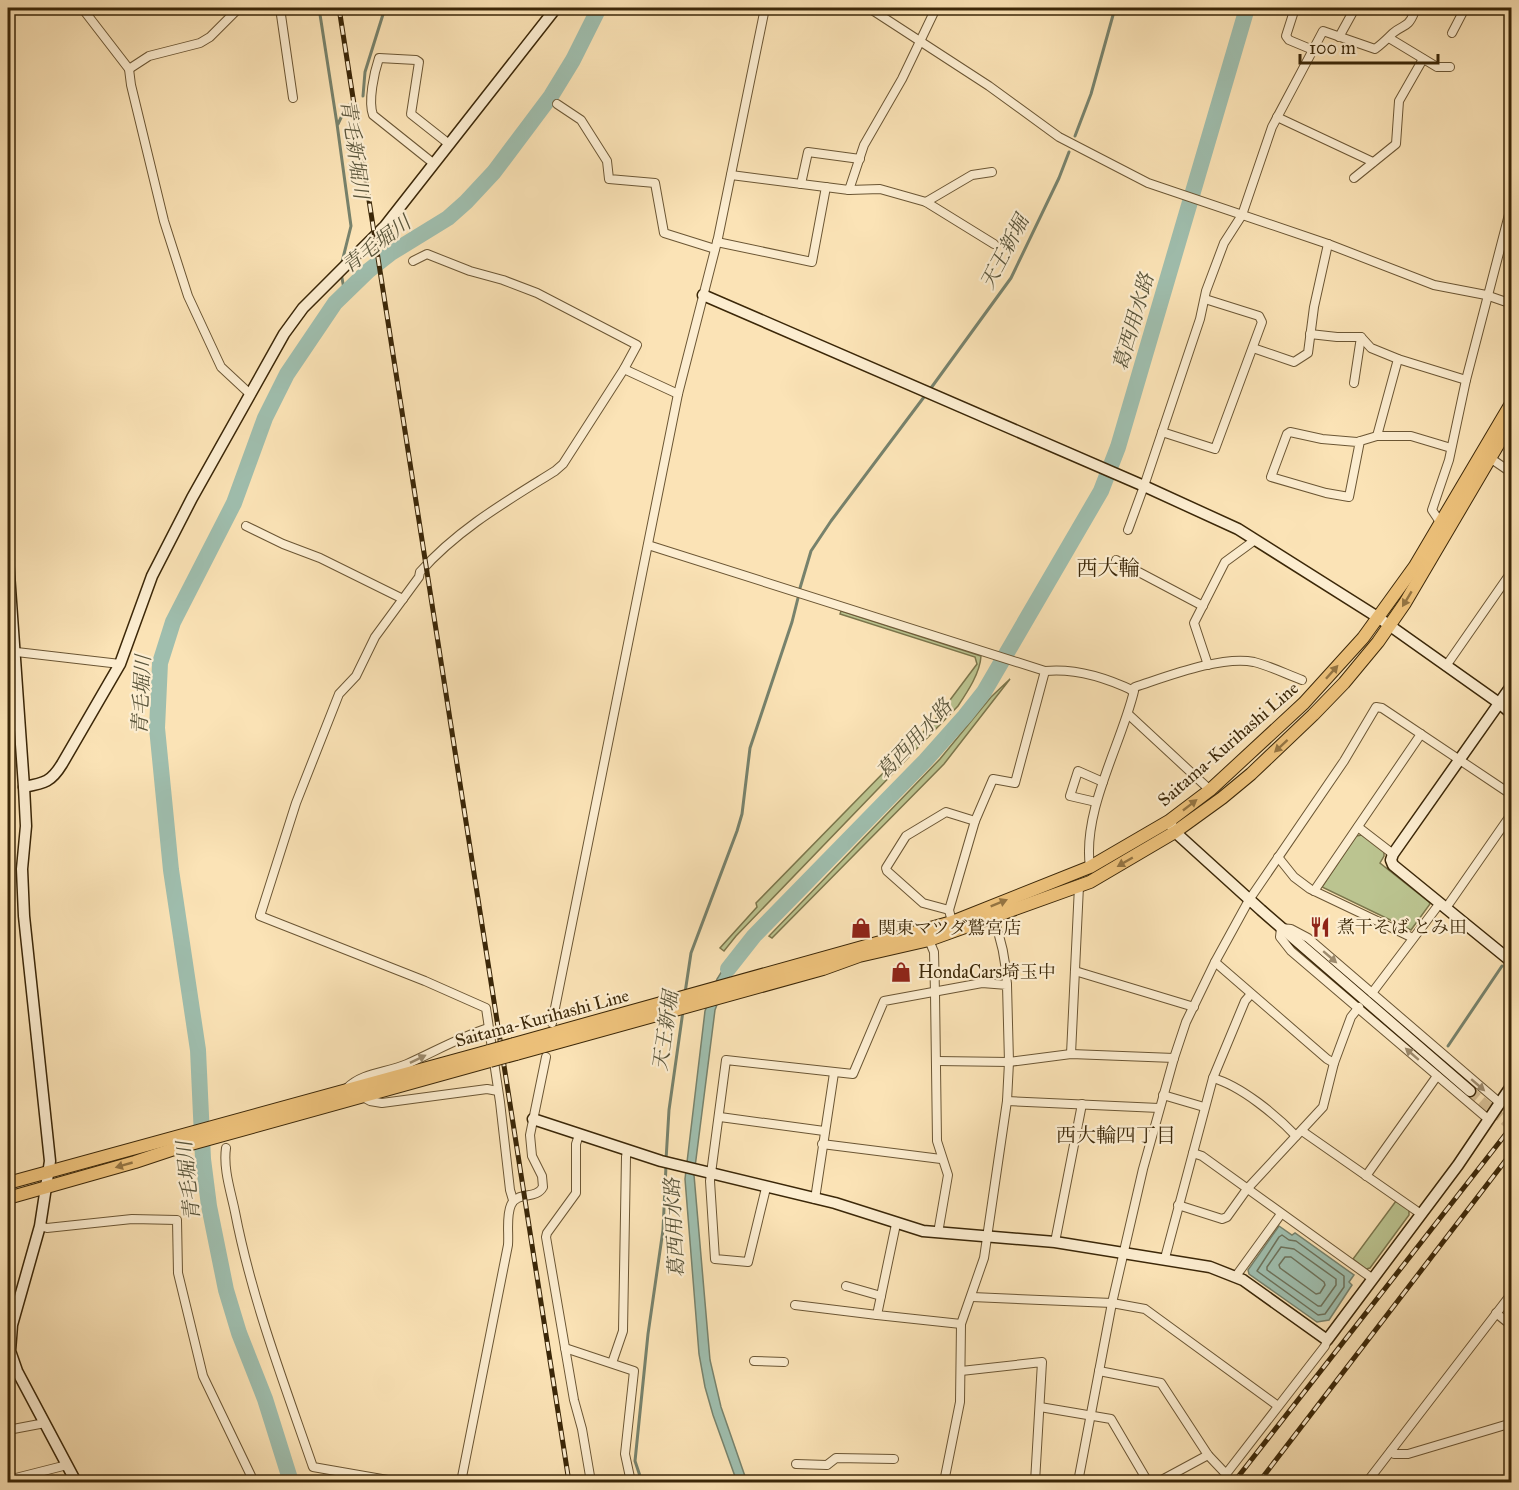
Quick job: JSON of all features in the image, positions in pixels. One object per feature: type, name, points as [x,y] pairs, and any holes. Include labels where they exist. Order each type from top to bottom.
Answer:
[{"type":"main road","name":"Saitama-Kurihashi Line","points":[[740,987],[1090,867],[1172,827],[1304,703],[1379,618],[1415,566],[1512,402]]},
{"type":"main road","name":"Saitama-Kurihashi Line","points":[[221,1130],[361,1096],[490,1056],[676,1004],[823,969],[859,956],[929,940],[1090,882],[1172,827],[1222,798],[1285,743],[1344,683],[1391,626],[1512,422]]},
{"type":"main road","name":"Saitama-Kurihashi Line","points":[[8,1183],[50,1171],[179,1142],[346,1089],[490,1056]]},
{"type":"main road","name":"Saitama-Kurihashi Line","points":[[8,1198],[135,1162],[179,1142]]},
{"type":"street","points":[[82,8],[129,69],[161,210],[188,296],[221,367],[250,394]]},
{"type":"street","points":[[129,69],[149,56],[200,43],[210,37],[239,8]]},
{"type":"street","points":[[280,8],[293,98]]},
{"type":"street","points":[[24,787],[53,778],[120,664],[152,576],[192,498],[272,353],[292,322],[334,276],[385,226],[556,8]]},
{"type":"street","points":[[552,1023],[678,394],[716,246],[765,8]]},
{"type":"street","points":[[869,8],[989,86],[1059,137],[1130,175],[1186,197],[1328,244],[1434,285],[1486,295],[1512,304]]},
{"type":"street","points":[[849,190],[864,145],[902,79],[936,8]]},
{"type":"street","points":[[1295,8],[1286,36],[1288,40],[1313,50]]},
{"type":"street","points":[[1340,37],[1355,8]]},
{"type":"street","points":[[1128,530],[1224,243],[1242,215],[1277,117],[1323,31],[1375,49],[1394,32],[1409,24],[1414,13],[1402,8]]},
{"type":"street","points":[[1452,33],[1465,8]]},
{"type":"street","points":[[1389,38],[1437,67],[1450,67]]},
{"type":"street","points":[[433,163],[373,115],[371,110],[373,76],[379,58],[420,62],[411,114],[449,144]]},
{"type":"street","points":[[1354,178],[1396,144],[1399,101],[1423,59]]},
{"type":"street","points":[[557,104],[581,120],[607,161],[609,179],[656,183],[664,233],[716,246],[812,262],[826,187]]},
{"type":"street","points":[[1277,117],[1373,162]]},
{"type":"street","points":[[801,184],[808,152],[860,159]]},
{"type":"street","points":[[926,202],[972,175],[992,172]]},
{"type":"street","points":[[731,175],[849,190],[880,189],[926,202],[994,244]]},
{"type":"street","points":[[1440,522],[1432,510],[1451,448],[1486,295],[1512,203]]},
{"type":"street","points":[[1253,348],[1294,362],[1308,353],[1314,307],[1328,244]]},
{"type":"street","points":[[413,261],[427,254],[470,271],[503,280],[537,293],[637,345],[563,464],[474,522],[447,543],[420,572],[375,637],[356,676],[339,694],[296,803],[260,916],[425,981],[486,1008],[513,1200],[509,1210],[508,1245],[461,1482]]},
{"type":"street","points":[[702,295],[1117,474],[1238,529],[1391,626],[1512,714]]},
{"type":"street","points":[[1162,432],[1215,449],[1262,322],[1261,317],[1205,299]]},
{"type":"street","points":[[1310,334],[1361,337],[1371,348],[1398,359],[1466,380]]},
{"type":"street","points":[[1354,383],[1361,337]]},
{"type":"street","points":[[1377,436],[1398,359]]},
{"type":"street","points":[[624,369],[678,394]]},
{"type":"street","points":[[1360,441],[1349,497],[1326,493],[1271,477],[1287,434],[1290,432],[1322,439],[1360,441],[1377,436],[1411,436],[1451,448]]},
{"type":"street","points":[[1490,458],[1512,472]]},
{"type":"street","points":[[246,526],[283,544],[320,558],[402,599]]},
{"type":"street","points":[[1208,665],[1194,623],[1225,562],[1255,540]]},
{"type":"street","points":[[648,546],[1045,671],[1054,670],[1102,677],[1134,691],[1096,802],[1089,858],[1090,867]]},
{"type":"street","points":[[8,559],[10,652],[26,826],[22,869],[24,916],[50,1171],[40,1226],[10,1332],[10,1351],[12,1371],[45,1423],[76,1482]]},
{"type":"street","points":[[1116,560],[1203,606]]},
{"type":"street","points":[[1446,666],[1512,571]]},
{"type":"street","points":[[10,652],[120,664]]},
{"type":"street","points":[[1131,690],[1208,665],[1252,662],[1302,680]]},
{"type":"street","points":[[975,821],[946,812],[906,836],[886,868],[887,871],[923,903],[950,916],[975,821],[993,779],[1015,783],[1045,671]]},
{"type":"street","points":[[1512,685],[1391,860],[1393,865],[1512,962]]},
{"type":"street","points":[[1499,703],[1512,708]]},
{"type":"street","points":[[1080,1480],[1112,1303],[1159,1108],[1174,1058],[1194,1007],[1215,962],[1249,900],[1344,761],[1376,707],[1382,708],[1512,795]]},
{"type":"street","points":[[1128,714],[1209,790]]},
{"type":"street","points":[[1314,891],[1421,734]]},
{"type":"street","points":[[1096,802],[1070,796],[1078,771],[1103,782]]},
{"type":"street","points":[[1372,993],[1413,938],[1443,905],[1512,813]]},
{"type":"street","points":[[1172,827],[1249,900],[1470,1091]]},
{"type":"street","points":[[1358,827],[1393,854]]},
{"type":"street","points":[[1278,857],[1294,877],[1314,891],[1413,938]]},
{"type":"street","points":[[1071,1054],[1079,886]]},
{"type":"street","points":[[945,1482],[960,1402],[961,1324],[984,1258],[1007,1101],[1009,1062],[1006,960],[993,918]]},
{"type":"street","points":[[1281,928],[1291,928],[1308,938],[1500,1103]]},
{"type":"street","points":[[1281,928],[1280,937],[1292,951],[1488,1119]]},
{"type":"street","points":[[929,940],[934,952],[938,1141],[941,1159],[948,1175],[938,1233]]},
{"type":"street","points":[[1215,962],[1334,1063]]},
{"type":"street","points":[[1075,971],[1194,1007]]},
{"type":"street","points":[[766,1188],[748,1262],[715,1259],[711,1174],[726,1060],[853,1074],[884,1001],[982,983],[1007,985]]},
{"type":"street","points":[[1165,1258],[1213,1078],[1245,1001],[1251,994]]},
{"type":"street","points":[[1178,1205],[1222,1219],[1227,1217],[1247,1189],[1325,1103],[1334,1063],[1352,1017],[1359,1007]]},
{"type":"street","points":[[346,1089],[363,1077],[404,1065],[488,1028]]},
{"type":"street","points":[[938,1061],[1009,1062],[1071,1054],[1174,1058]]},
{"type":"street","points":[[513,1200],[536,1194],[543,1187],[542,1176],[532,1156],[530,1135],[546,1057]]},
{"type":"street","points":[[815,1199],[834,1073]]},
{"type":"street","points":[[1366,1176],[1437,1076]]},
{"type":"street","points":[[1213,1078],[1250,1098],[1299,1134],[1421,1214]]},
{"type":"street","points":[[1099,1371],[1161,1383],[1208,1455],[1226,1474],[1325,1346],[1327,1340],[1458,1164],[1512,1085]]},
{"type":"street","points":[[361,1096],[370,1101],[382,1103],[487,1089],[498,1091]]},
{"type":"street","points":[[1163,1095],[1204,1107]]},
{"type":"street","points":[[1007,1101],[1159,1108]]},
{"type":"street","points":[[1055,1242],[1082,1104]]},
{"type":"street","points":[[720,1117],[824,1131]]},
{"type":"street","points":[[533,1119],[684,1168],[835,1203],[897,1224],[938,1233],[1055,1242],[1200,1264],[1236,1276],[1327,1340]]},
{"type":"street","points":[[579,1135],[576,1144],[576,1193],[547,1233],[546,1238],[591,1482]]},
{"type":"street","points":[[822,1144],[941,1159]]},
{"type":"street","points":[[226,1149],[225,1167],[245,1264],[266,1335],[313,1467],[399,1482]]},
{"type":"street","points":[[612,1363],[623,1331],[627,1151]]},
{"type":"street","points":[[1193,1153],[1202,1156],[1372,1279]]},
{"type":"street","points":[[1236,1276],[1281,1214]]},
{"type":"street","points":[[40,1226],[132,1219],[177,1220],[178,1273],[203,1376],[254,1482]]},
{"type":"street","points":[[877,1316],[897,1224]]},
{"type":"street","points":[[846,1286],[881,1296]]},
{"type":"street","points":[[1367,1482],[1512,1293]]},
{"type":"street","points":[[972,1297],[1112,1303],[1145,1310],[1278,1406]]},
{"type":"street","points":[[795,1305],[961,1324]]},
{"type":"street","points":[[1496,1313],[1512,1326]]},
{"type":"street","points":[[565,1348],[634,1371],[624,1454],[631,1482]]},
{"type":"street","points":[[754,1361],[784,1362]]},
{"type":"street","points":[[961,1371],[1042,1362],[1035,1482]]},
{"type":"street","points":[[1040,1407],[1111,1419],[1148,1482]]},
{"type":"street","points":[[8,1431],[45,1423]]},
{"type":"street","points":[[1390,1451],[1400,1455],[1407,1454],[1512,1423]]},
{"type":"street","points":[[1158,1482],[1208,1455]]},
{"type":"street","points":[[796,1464],[827,1465],[836,1458],[894,1460]]},
{"type":"street","points":[[8,1480],[66,1465]]},
{"type":"green space","points":[[841,611],[981,656],[976,675],[958,706],[724,951],[720,948],[757,907],[756,903],[935,720],[977,664],[975,657],[840,614]]},
{"type":"green space","points":[[1010,679],[944,764],[772,938],[769,936],[940,759],[991,697]]},
{"type":"green space","points":[[1362,835],[1384,851],[1380,863],[1429,902],[1430,904],[1411,930],[1322,887],[1356,836]]},
{"type":"green space","points":[[1396,1201],[1409,1210],[1409,1215],[1370,1268],[1366,1269],[1353,1259]]},
{"type":"water","points":[[737,947],[744,955],[726,981],[715,1010],[694,1175],[710,1360],[721,1407],[747,1482],[737,1482],[705,1387],[699,1354],[685,1179],[705,1011],[717,979]]},
{"type":"water","points":[[1279,1226],[1292,1235],[1295,1233],[1354,1275],[1349,1282],[1352,1285],[1329,1320],[1317,1322],[1249,1274],[1248,1270]]},
{"type":"waterway","name":"青毛新堀川","points":[[319,8],[351,226],[341,266]]},
{"type":"waterway","points":[[363,96],[365,72],[385,8]]},
{"type":"waterway","name":"青毛堀川","points":[[291,1482],[265,1399],[239,1333],[226,1290],[209,1206],[203,1159],[198,1050],[171,870],[157,728],[160,663],[173,622],[234,503],[265,418],[287,374],[335,303],[368,271],[391,253],[448,218],[494,172],[551,96],[573,60],[599,8]]},
{"type":"waterway","name":"天王新堀","points":[[1075,136],[1091,94],[1115,8]]},
{"type":"waterway","name":"葛西用水路","points":[[728,969],[754,936],[925,761],[984,692],[1101,491],[1118,447],[1247,8]]},
{"type":"waterway","points":[[338,124],[349,105]]},
{"type":"waterway","name":"天王新堀","points":[[931,388],[1011,278],[1069,152]]},
{"type":"waterway","name":"青毛新堀川","points":[[341,273],[345,294]]},
{"type":"waterway","name":"天王新堀","points":[[800,588],[811,551],[924,397]]},
{"type":"waterway","name":"天王新堀","points":[[685,993],[691,953],[742,814],[750,748],[798,598]]},
{"type":"waterway","points":[[1448,1046],[1502,966]]},
{"type":"waterway","name":"天王新堀","points":[[666,1160],[669,1110],[683,1011]]},
{"type":"waterway","name":"天王新堀","points":[[642,1482],[635,1461],[648,1334],[663,1230],[666,1166]]},
{"type":"tunnel","points":[[1470,1091],[1512,1127]]},
{"type":"railway","points":[[339,8],[569,1482]]},
{"type":"railway","points":[[1234,1482],[1512,1126]]},
{"type":"railway","points":[[1259,1482],[1512,1152]]},
{"type":"place","name":"煮干そば とみ田","points":[[1320,927]]},
{"type":"place","name":"関東マツダ鷲宮店","points":[[861,928]]},
{"type":"place","name":"HondaCars埼玉中","points":[[901,972]]},
{"type":"district","name":"西大輪","points":[[1108,568]]},
{"type":"district","name":"西大輪四丁目","points":[[1116,1135]]}]
